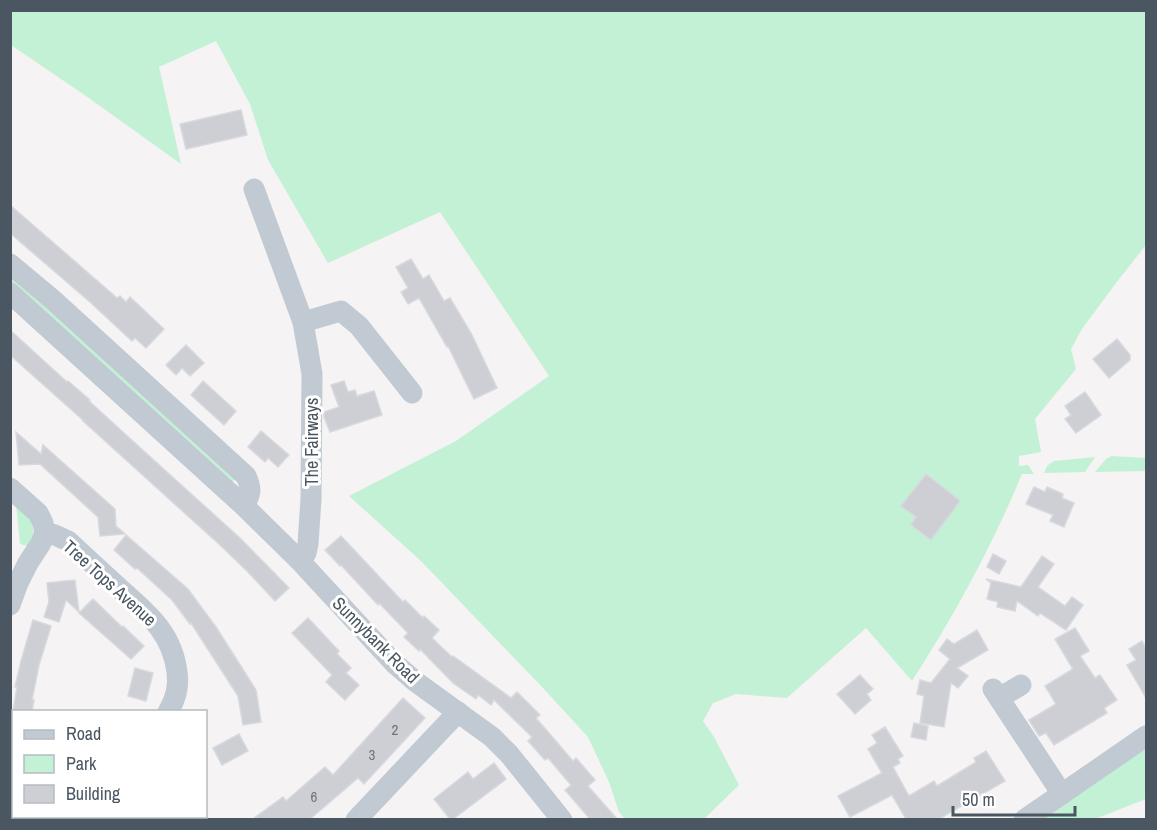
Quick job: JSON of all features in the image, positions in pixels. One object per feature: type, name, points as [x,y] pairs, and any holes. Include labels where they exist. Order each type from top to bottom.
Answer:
[{"type":"street","name":"The Fairways","points":[[254,189],[303,322],[312,374],[311,499],[308,544],[306,553],[299,560]]},
{"type":"street","points":[[10,264],[52,299],[246,476],[251,486],[250,497],[244,506]]},
{"type":"street","name":"Sunnybank Road","points":[[10,293],[244,506],[299,560],[394,663],[416,682],[492,737],[509,754],[562,819]]},
{"type":"street","points":[[303,322],[341,311],[359,326],[412,393]]},
{"type":"street","points":[[10,488],[38,513],[45,532],[18,583],[10,605]]},
{"type":"street","name":"Tree Tops Avenue","points":[[45,532],[68,541],[151,617],[165,635],[175,656],[178,683],[174,703],[169,710]]},
{"type":"street","points":[[1021,685],[996,694],[1062,794]]},
{"type":"street","points":[[356,819],[458,712]]},
{"type":"street","points":[[1024,819],[1146,736]]},
{"type":"green space","points":[[10,11],[1146,11],[1146,245],[1082,329],[1071,349],[1076,369],[1035,419],[1041,452],[1019,456],[1019,466],[1028,465],[1034,474],[1022,474],[972,580],[912,681],[866,628],[787,698],[736,694],[713,703],[703,721],[739,785],[704,819],[625,819],[619,812],[609,782],[588,737],[421,561],[349,496],[456,441],[549,376],[440,212],[328,263],[268,160],[250,104],[216,41],[159,67],[181,164],[11,45]]},
{"type":"green space","points":[[10,269],[236,477],[234,481],[231,481],[11,282]]},
{"type":"green space","points":[[1112,456],[1146,458],[1146,471],[1095,472],[1106,459]]},
{"type":"green space","points":[[1095,457],[1085,472],[1044,473],[1047,466],[1054,461]]},
{"type":"green space","points":[[16,504],[32,523],[32,539],[28,546],[20,544]]},
{"type":"green space","points":[[1146,747],[1146,799],[1095,819],[1037,820]]},
{"type":"building","points":[[241,110],[247,135],[186,149],[180,124]]},
{"type":"building","points":[[10,205],[117,298],[120,296],[126,302],[130,297],[164,329],[146,348],[135,338],[132,341],[10,233]]},
{"type":"building","points":[[411,259],[423,279],[429,275],[444,301],[450,298],[471,333],[497,388],[474,399],[448,346],[419,298],[408,304],[401,292],[408,288],[396,267]]},
{"type":"building","points":[[10,330],[241,539],[289,588],[275,601],[220,545],[10,355]]},
{"type":"building","points":[[1117,339],[1130,355],[1130,360],[1109,378],[1093,359]]},
{"type":"building","points":[[186,345],[204,363],[190,376],[182,368],[176,375],[166,365]]},
{"type":"building","points":[[203,381],[236,411],[224,425],[191,395]]},
{"type":"building","points":[[344,381],[348,392],[355,390],[357,396],[374,391],[382,415],[330,432],[324,412],[339,407],[331,385]]},
{"type":"building","points":[[1085,392],[1101,415],[1076,433],[1065,419],[1071,415],[1065,406]]},
{"type":"building","points":[[261,431],[289,455],[278,467],[268,458],[265,462],[248,447]]},
{"type":"building","points":[[16,432],[41,454],[43,445],[115,509],[116,526],[125,534],[100,536],[98,517],[40,464],[19,465]]},
{"type":"building","points":[[926,474],[960,501],[931,540],[911,525],[916,517],[901,506]]},
{"type":"building","points":[[1034,487],[1045,492],[1047,487],[1063,494],[1062,498],[1074,503],[1064,527],[1050,521],[1053,515],[1026,504]]},
{"type":"building","points":[[126,535],[188,589],[216,627],[256,690],[261,722],[243,725],[238,696],[191,623],[172,600],[114,550]]},
{"type":"building","points":[[341,536],[403,602],[405,600],[439,630],[432,638],[452,657],[511,698],[517,692],[540,715],[536,718],[573,761],[576,758],[595,780],[588,786],[617,819],[590,819],[565,790],[571,785],[548,758],[545,760],[528,741],[532,737],[494,700],[491,705],[478,695],[476,699],[453,683],[420,649],[419,651],[404,637],[408,633],[325,550]]},
{"type":"building","points":[[993,554],[1006,561],[999,574],[987,567]]},
{"type":"building","points":[[1042,556],[1054,564],[1038,587],[1065,606],[1072,597],[1083,605],[1066,630],[1040,613],[1038,616],[1017,601],[1015,611],[997,607],[998,602],[987,599],[991,583],[986,579],[1021,587]]},
{"type":"building","points":[[75,580],[79,612],[66,600],[59,622],[44,617],[49,602],[47,583]]},
{"type":"building","points":[[93,599],[144,646],[131,659],[79,613]]},
{"type":"building","points":[[308,618],[339,651],[337,654],[351,668],[346,673],[359,685],[345,700],[326,682],[332,675],[292,633]]},
{"type":"building","points":[[33,620],[51,626],[39,665],[32,710],[13,710],[17,687],[15,687]]},
{"type":"building","points":[[1075,628],[1089,651],[1080,656],[1095,678],[1100,675],[1117,700],[1104,708],[1107,713],[1054,745],[1046,733],[1039,736],[1029,720],[1056,704],[1045,686],[1073,669],[1055,639]]},
{"type":"building","points":[[977,630],[988,650],[957,668],[968,676],[958,688],[951,683],[944,727],[920,723],[924,696],[917,694],[920,680],[931,683],[950,659],[939,650],[947,639],[954,644]]},
{"type":"building","points":[[1142,641],[1146,649],[1146,698],[1127,665],[1136,660],[1129,649]]},
{"type":"building","points":[[135,668],[153,673],[146,701],[128,696]]},
{"type":"building","points":[[860,675],[873,689],[867,694],[871,700],[855,714],[837,694]]},
{"type":"building","points":[[403,698],[425,718],[364,784],[358,778],[310,819],[253,819],[283,797],[286,801],[325,767],[333,775]]},
{"type":"building","points":[[914,723],[928,726],[926,740],[911,737]]},
{"type":"building","points":[[885,727],[903,756],[898,759],[900,763],[893,767],[909,796],[934,781],[937,786],[976,762],[974,758],[986,751],[1005,781],[939,819],[906,819],[892,795],[850,817],[838,796],[882,773],[868,749],[877,743],[872,735]]},
{"type":"building","points":[[239,734],[248,751],[222,765],[213,748]]},
{"type":"building","points":[[494,763],[506,779],[450,819],[434,799],[468,772],[473,779]]}]
